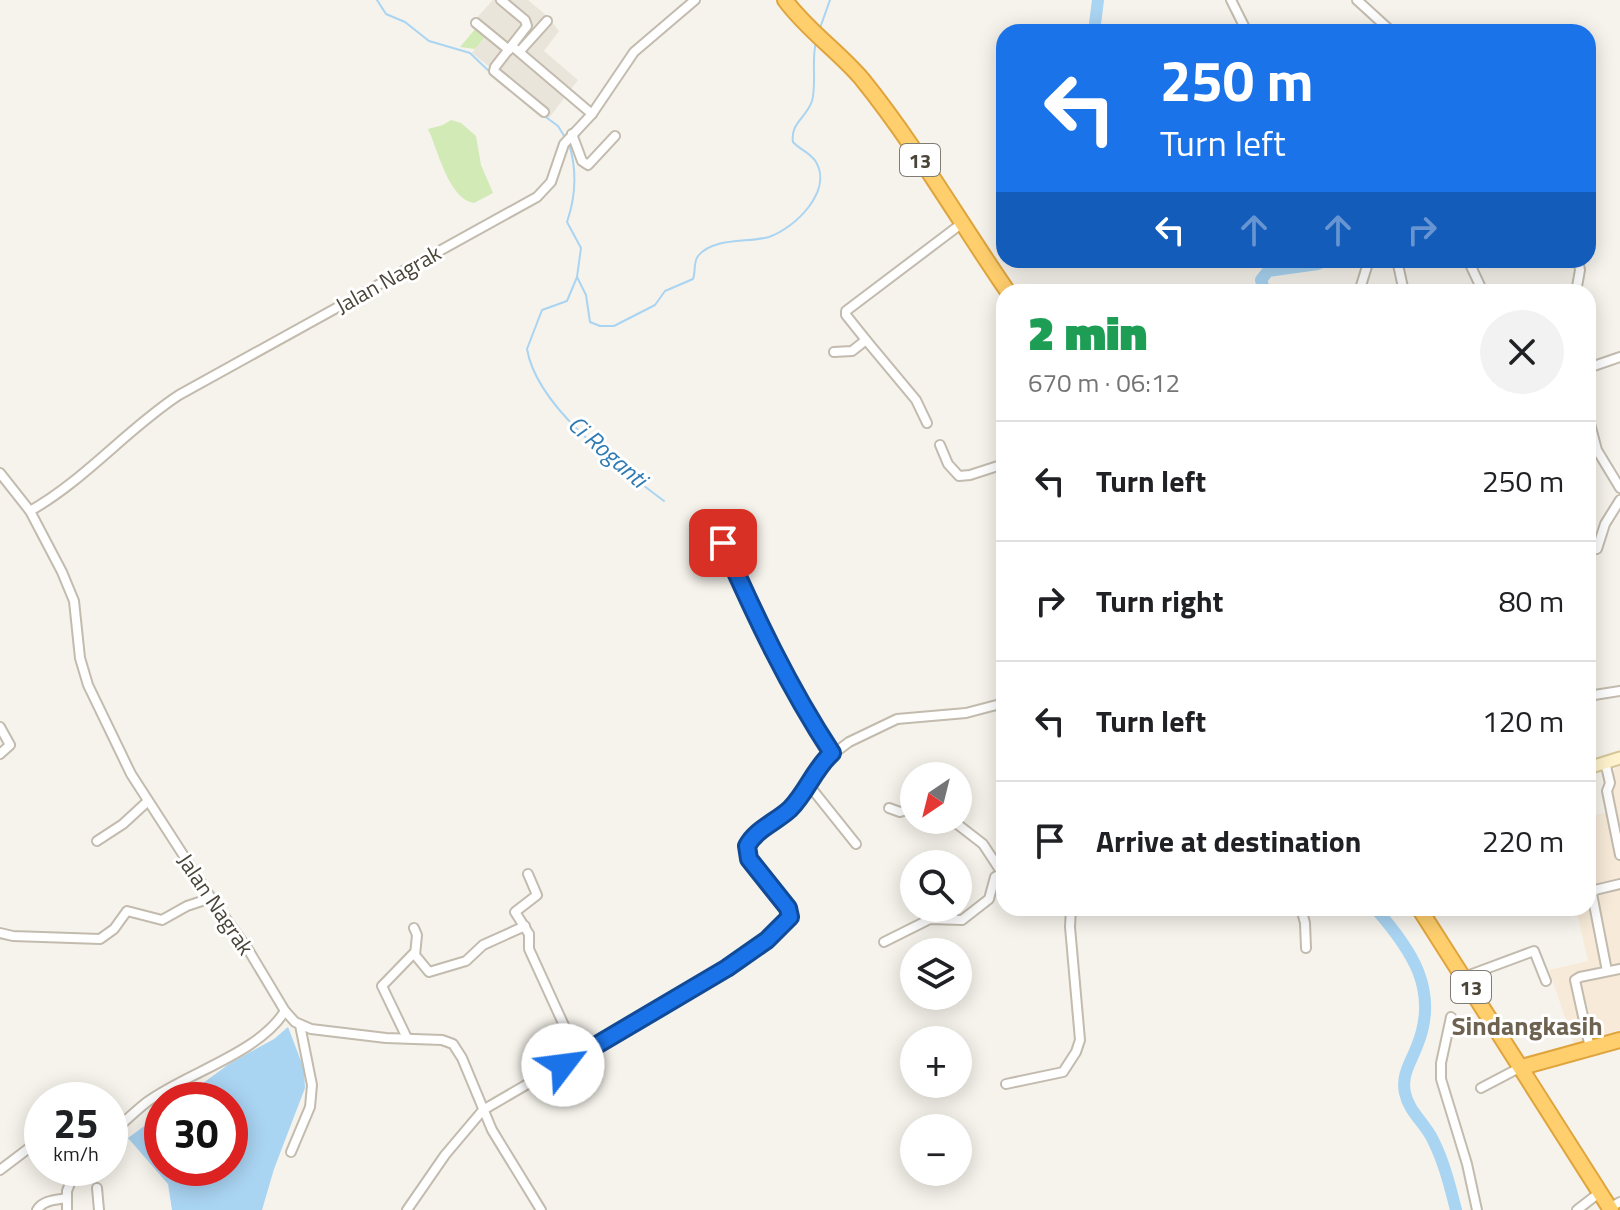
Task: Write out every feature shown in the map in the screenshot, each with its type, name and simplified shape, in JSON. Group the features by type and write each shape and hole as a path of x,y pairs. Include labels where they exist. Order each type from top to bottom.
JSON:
{"highway":[{"name":"13","path":"785,0 866,85 1002,284"},
{"name":"13","path":"1424,916 1599,1193 1613,1206"},
{"path":"1522,1067 1620,1040"}],"main road":[{"path":"1596,765 1620,758"}],"street":[{"path":"501,0 531,29"},
{"name":"Jalan Nagrak","path":"30,511 52,498 150,414 179,395 537,197 551,182 564,144 592,114 634,52 695,0"},
{"path":"1231,0 1243,24"},
{"path":"1357,0 1383,24"},
{"path":"544,112 494,71 531,29 547,21"},
{"path":"476,23 514,49 592,114"},
{"path":"572,134 582,161 588,165 615,136"},
{"path":"927,423 916,400 846,315 846,311 961,224"},
{"path":"834,352 852,351 866,340"},
{"path":"1596,365 1620,357"},
{"path":"940,445 946,460 959,476 996,467"},
{"path":"1596,446 1620,488"},
{"name":"Jalan Nagrak","path":"0,473 30,511 62,572 74,601 80,658 88,685 131,774 249,951 285,1011 300,1025"},
{"path":"1596,544 1620,500"},
{"path":"723,543 783,674 832,753"},
{"path":"1596,695 1620,691"},
{"path":"407,1210 445,1155 483,1110 727,968 767,940 789,919 788,908 749,859 746,850 751,839 792,806 816,768 832,753 897,719 966,713 996,705"},
{"path":"0,727 10,745 0,754"},
{"path":"1605,762 1610,783 1607,791 1620,855"},
{"path":"808,784 856,844"},
{"path":"97,841 123,824 148,801"},
{"path":"889,808 900,812"},
{"path":"970,834 983,844 996,863"},
{"path":"528,874 538,892 516,910 530,937 530,952 578,1056"},
{"path":"884,942 930,919 962,920 989,899 996,876"},
{"path":"1596,890 1620,884"},
{"path":"0,933 100,939 114,929 127,911 158,920 211,898"},
{"path":"1596,915 1607,971"},
{"path":"1006,1084 1063,1072 1077,1050 1080,1036 1071,916"},
{"path":"1303,916 1306,948"},
{"path":"415,952 424,968 432,972 466,961 483,945 525,926"},
{"path":"407,1038 382,986 415,952 418,942 414,928"},
{"path":"1464,977 1534,951 1546,981"},
{"path":"1590,1048 1575,983 1580,977 1620,969"},
{"path":"128,1119 148,1101 217,1065 272,1027 285,1011"},
{"path":"1451,1017 1441,1063 1441,1079 1467,1164 1477,1210"},
{"path":"291,1152 310,1107 312,1085 300,1025 335,1033 445,1040 453,1044 462,1058 483,1110 541,1210"},
{"path":"1481,1088 1522,1067"},
{"path":"0,1170 24,1152"},
{"path":"67,1210 69,1186"},
{"path":"97,1188 99,1210"},
{"path":"1577,1210 1599,1193"},
{"path":"37,1210 47,1202 67,1198"}],"shaded area":[{"path":"493,0 528,0 559,31 544,51 578,80 549,118 489,71 491,68 472,53 485,37 471,24"},
{"path":"1620,765 1620,1030 1574,1044 1549,970 1588,961 1578,916 1596,916 1596,815 1617,810 1610,782 1616,767"}],"green space":[{"path":"476,28 485,37 475,49 460,47"},
{"path":"451,120 461,123 476,136 481,165 493,193 474,203 457,193 428,129"}],"water":[{"path":"288,1027 304,1069 305,1088 262,1210 172,1210 168,1186 248,1186 248,1082 204,1082 229,1064 274,1039"},
{"path":"144,1126 144,1156 128,1138"}],"waterway":[{"name":"Ci Roganti","path":"377,0 386,14 405,22 429,41 470,53 537,112"},
{"path":"820,28 830,0"},
{"path":"1095,24 1098,0"},
{"path":"577,277 586,295 590,322 614,326 655,305 665,291 693,279 696,259 704,250 722,243 769,237 800,217 809,207 819,185 820,173 816,162 793,142 796,125 812,101 816,42"},
{"name":"Ci Roganti","path":"543,115 558,126 566,139"},
{"name":"Ci Roganti","path":"569,144 574,183 567,222 581,248 577,277 567,301 542,310 527,349 546,393 563,414 604,454 664,501"},
{"path":"1262,284 1261,280 1268,271 1289,268"},
{"path":"1381,916 1410,955 1423,989 1423,1026 1405,1074 1405,1093 1437,1148 1456,1210"}],"district":[{"name":"Sindangkasih","path":"1527,1025"}],"route":[{"path":"563,1065 727,968 767,940 790,917 791,912 749,859 747,846 751,839 792,806 816,768 832,753 803,709 763,635 723,543"}]}
